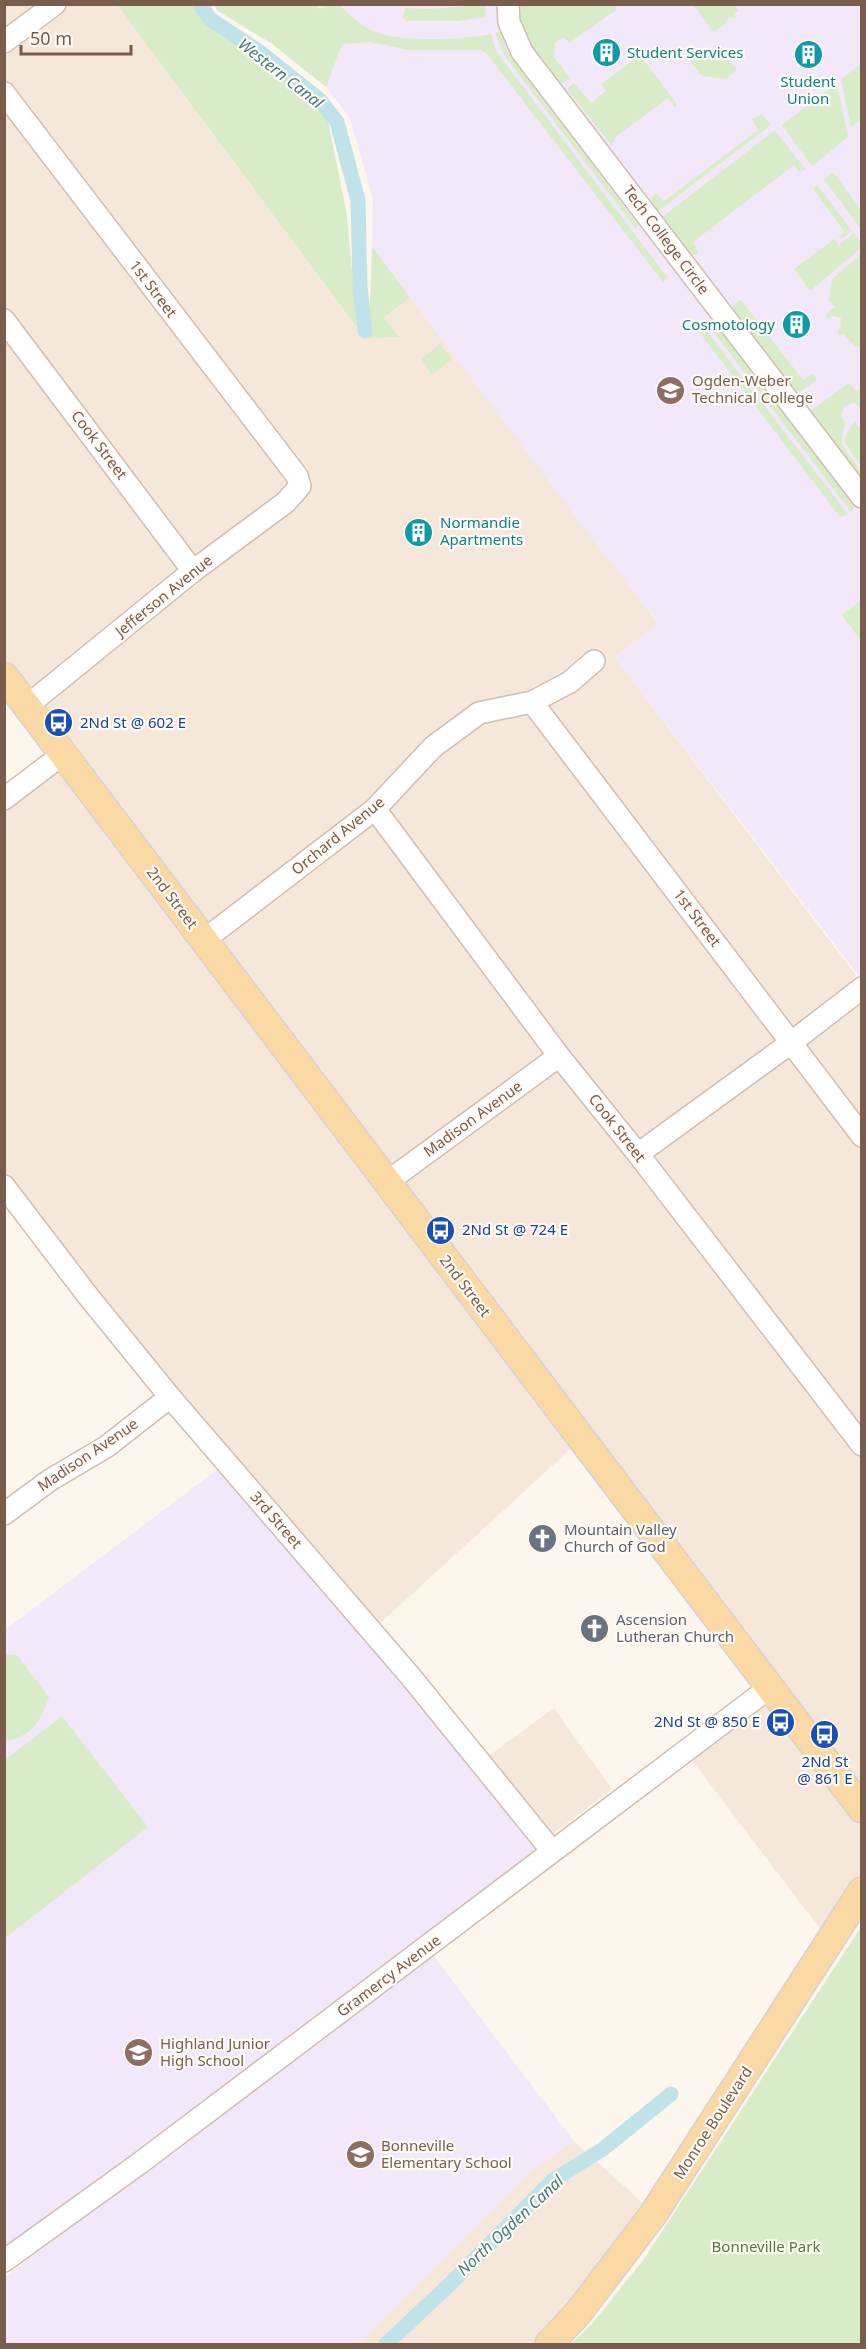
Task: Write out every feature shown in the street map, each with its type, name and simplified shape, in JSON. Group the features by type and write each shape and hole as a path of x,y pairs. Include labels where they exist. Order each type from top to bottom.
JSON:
{"main road":[{"name":"2nd Street","path":"4,676 861,1809"},
{"name":"Monroe Boulevard","path":"549,2344 578,2313 652,2216 861,1891"}],"street":[{"path":"4,42 55,4"},
{"name":"Tech College Circle","path":"508,4 508,22 522,52 861,497"},
{"name":"1st Street","path":"4,93 297,477 300,486"},
{"name":"Cook Street","path":"4,320 193,571"},
{"name":"Jefferson Avenue","path":"27,706 193,571 286,501 300,486"},
{"name":"Orchard Avenue","path":"204,940 375,809 434,747 479,713 532,702 570,682 594,661"},
{"name":"1st Street","path":"532,702 861,1136"},
{"path":"4,799 63,754"},
{"name":"Cook Street","path":"375,809 559,1056 638,1154 861,1445"},
{"path":"638,1154 792,1042 861,988"},
{"name":"Madison Avenue","path":"387,1182 559,1056"},
{"name":"3rd Street","path":"4,1186 88,1296 170,1396 411,1677 552,1851"},
{"name":"Madison Avenue","path":"4,1514 50,1480 105,1447 170,1396"},
{"name":"Gramercy Avenue","path":"4,2261 140,2163 770,1688"}],"shaded area":[{"path":"5,5 48,5 5,36"},
{"path":"70,5 117,5 364,338 398,337 384,318 410,297 658,623 615,657 861,982 861,1799 5,661 5,54"},
{"name":"Ogden-Weber Technical College","path":"214,5 861,5 861,979 615,657 658,622 589,535 372,246 373,199 350,118 326,87 271,43 218,11"},
{"path":"63,766 576,1444 374,1629 5,1181 5,810"},
{"name":"Highland Junior High School","path":"223,1465 544,1850 5,2255 5,1630"},
{"path":"769,1700 861,1821 861,1876 824,1934 690,1758"},
{"path":"554,1708 612,1789 549,1837 483,1760"},
{"name":"Bonneville Elementary School","path":"430,1951 574,2141 535,2168 358,2344 5,2344 5,2277"},
{"path":"574,2141 652,2211 543,2344 358,2344 535,2168"}],"green space":[{"path":"117,5 194,5 206,20 300,89 328,121 347,215 357,328"},
{"path":"214,5 316,5 320,9 326,5 340,5 369,29 394,37 447,39 491,34 496,51 668,278 663,282 486,53 481,50 409,50 370,42 342,44 326,87 271,43 218,11"},
{"path":"485,5 486,17 458,21 406,21 403,18 405,8 428,9"},
{"path":"519,5 616,5 616,10 569,43 564,37 555,43 554,57 570,78 563,83 556,81 521,31"},
{"path":"693,5 734,5 738,11 734,14 737,18 728,18 727,22 714,32"},
{"path":"501,31 507,52 638,225 635,228 504,55 495,33"},
{"path":"721,51 737,70 726,79 702,76 687,57 711,60"},
{"path":"640,55 677,104 675,107 668,98 614,138 615,141 611,145 567,89 574,83 591,103 606,91 601,84"},
{"path":"861,64 861,120 851,127 841,79"},
{"path":"837,83 848,137 812,166 782,125"},
{"path":"762,114 771,125 657,212 651,200 655,193 664,201 758,130 752,119"},
{"path":"775,130 806,170 800,172 794,165 693,242 698,252 696,255 691,255 661,218"},
{"path":"833,172 861,210 861,229 824,179"},
{"path":"817,185 852,231 841,239 839,236 844,231 813,189"},
{"path":"854,233 861,243 861,248 810,291 794,269 834,239 839,245"},
{"path":"372,246 410,297 384,318 399,337 369,338"},
{"path":"861,254 861,348 856,347 843,334 840,336 837,331 840,328 841,318 832,316 828,319 825,315 835,307 829,300 832,279"},
{"path":"741,300 803,380 812,374 817,380 800,392 793,390 732,310 733,305"},
{"path":"714,322 856,505 851,512 709,326"},
{"path":"705,329 848,514 840,517 700,333"},
{"path":"440,344 452,359 432,375 421,359"},
{"path":"849,383 857,392 861,389 861,409 854,402 844,406 841,416 846,424 842,433 842,441 857,465 861,480 810,411"},
{"path":"855,422 861,429 861,466 844,442 849,429"},
{"path":"861,600 861,641 842,615"},
{"path":"5,1654 17,1655 49,1697 39,1720 28,1732 5,1741"},
{"path":"62,1716 148,1827 5,1938 5,1760"},
{"name":"Bonneville Park","path":"861,1927 861,2344 571,2344 592,2324 644,2259"}],"waterway":[{"name":"Western Canal","path":"200,4 210,19 260,52 320,100 337,122 358,200 360,287 365,331"},
{"name":"North Ogden Canal","path":"386,2344 449,2285 553,2180 603,2149 671,2094"}],"place":[{"name":"Student Services","path":"606,53"},
{"name":"Student Union","path":"808,55"},
{"name":"Cosmotology","path":"796,325"},
{"name":"Ogden-Weber Technical College","path":"671,390"},
{"name":"Normandie Apartments","path":"419,532"},
{"name":"2Nd St @ 602 E","path":"59,723"},
{"name":"2Nd St @ 724 E","path":"441,1230"},
{"name":"Mountain Valley Church of God","path":"543,1539"},
{"name":"Ascension Lutheran Church","path":"595,1629"},
{"name":"2Nd St @ 850 E","path":"781,1722"},
{"name":"2Nd St @ 861 E","path":"825,1735"},
{"name":"Highland Junior High School","path":"139,2053"},
{"name":"Bonneville Elementary School","path":"360,2155"}]}
